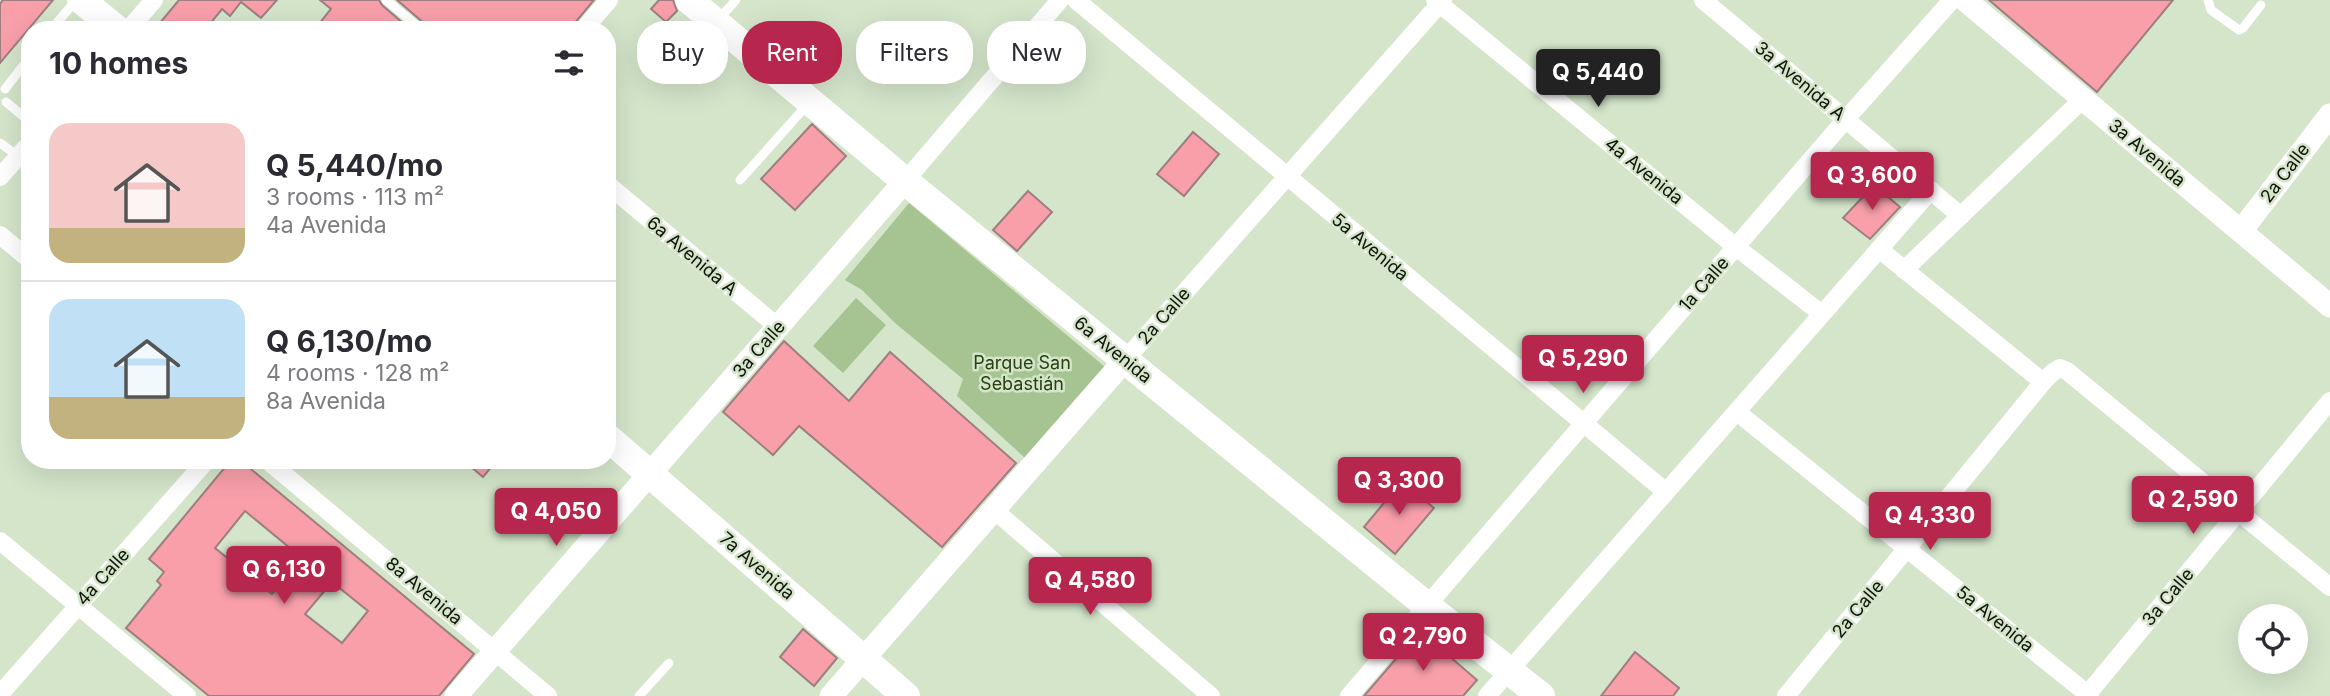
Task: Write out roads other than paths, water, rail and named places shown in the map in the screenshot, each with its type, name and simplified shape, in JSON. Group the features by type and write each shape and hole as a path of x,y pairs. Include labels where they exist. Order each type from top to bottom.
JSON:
{"main road":[{"path":"79,0 106,21"},
{"name":"6a Avenida","path":"689,0 715,21"},
{"name":"6a Avenida","path":"728,32 905,181 1541,696"},
{"name":"7a Avenida","path":"616,445 906,696"}],"street":[{"path":"136,21 154,0"},
{"path":"591,21 609,0"},
{"name":"3a Calle","path":"456,696 1060,0"},
{"name":"5a Avenida","path":"1076,0 1666,492"},
{"name":"3a Avenida A","path":"1703,0 1961,216"},
{"name":"1a Calle","path":"1349,696 1846,119 1952,0"},
{"name":"3a Avenida","path":"1965,0 2330,306"},
{"name":"2a Calle","path":"831,696 1439,1"},
{"name":"4a Avenida","path":"1439,1 1736,247 1822,314"},
{"path":"1904,270 2082,99"},
{"name":"2a Calle","path":"2241,231 2330,115"},
{"path":"0,177 21,152"},
{"path":"1487,696 1931,190"},
{"name":"6a Avenida A","path":"616,192 778,327"},
{"path":"0,235 21,252"},
{"path":"1879,249 2043,383"},
{"name":"2a Calle","path":"1786,696 2043,383 2053,372 2060,369 2067,371 2239,512"},
{"name":"3a Calle","path":"2088,695 2330,401"},
{"name":"5a Avenida","path":"1737,412 2088,695"},
{"name":"4a Calle","path":"0,694 199,469"},
{"name":"8a Avenida","path":"278,469 548,696"},
{"path":"994,510 1211,696"},
{"path":"2239,512 2330,587"},
{"path":"0,541 187,696"}],"lane":[{"path":"59,21 79,0"},
{"path":"386,0 411,21"},
{"path":"717,21 736,0"},
{"path":"2208,0 2211,10 2239,30 2261,5"},
{"path":"5,89 21,69"},
{"path":"740,180 811,101"},
{"path":"6,102 21,114"},
{"path":"0,143 21,148"},
{"path":"639,696 669,663"}],"park label":[{"name":"Parque San Sebastián","path":"1022,373"}]}
